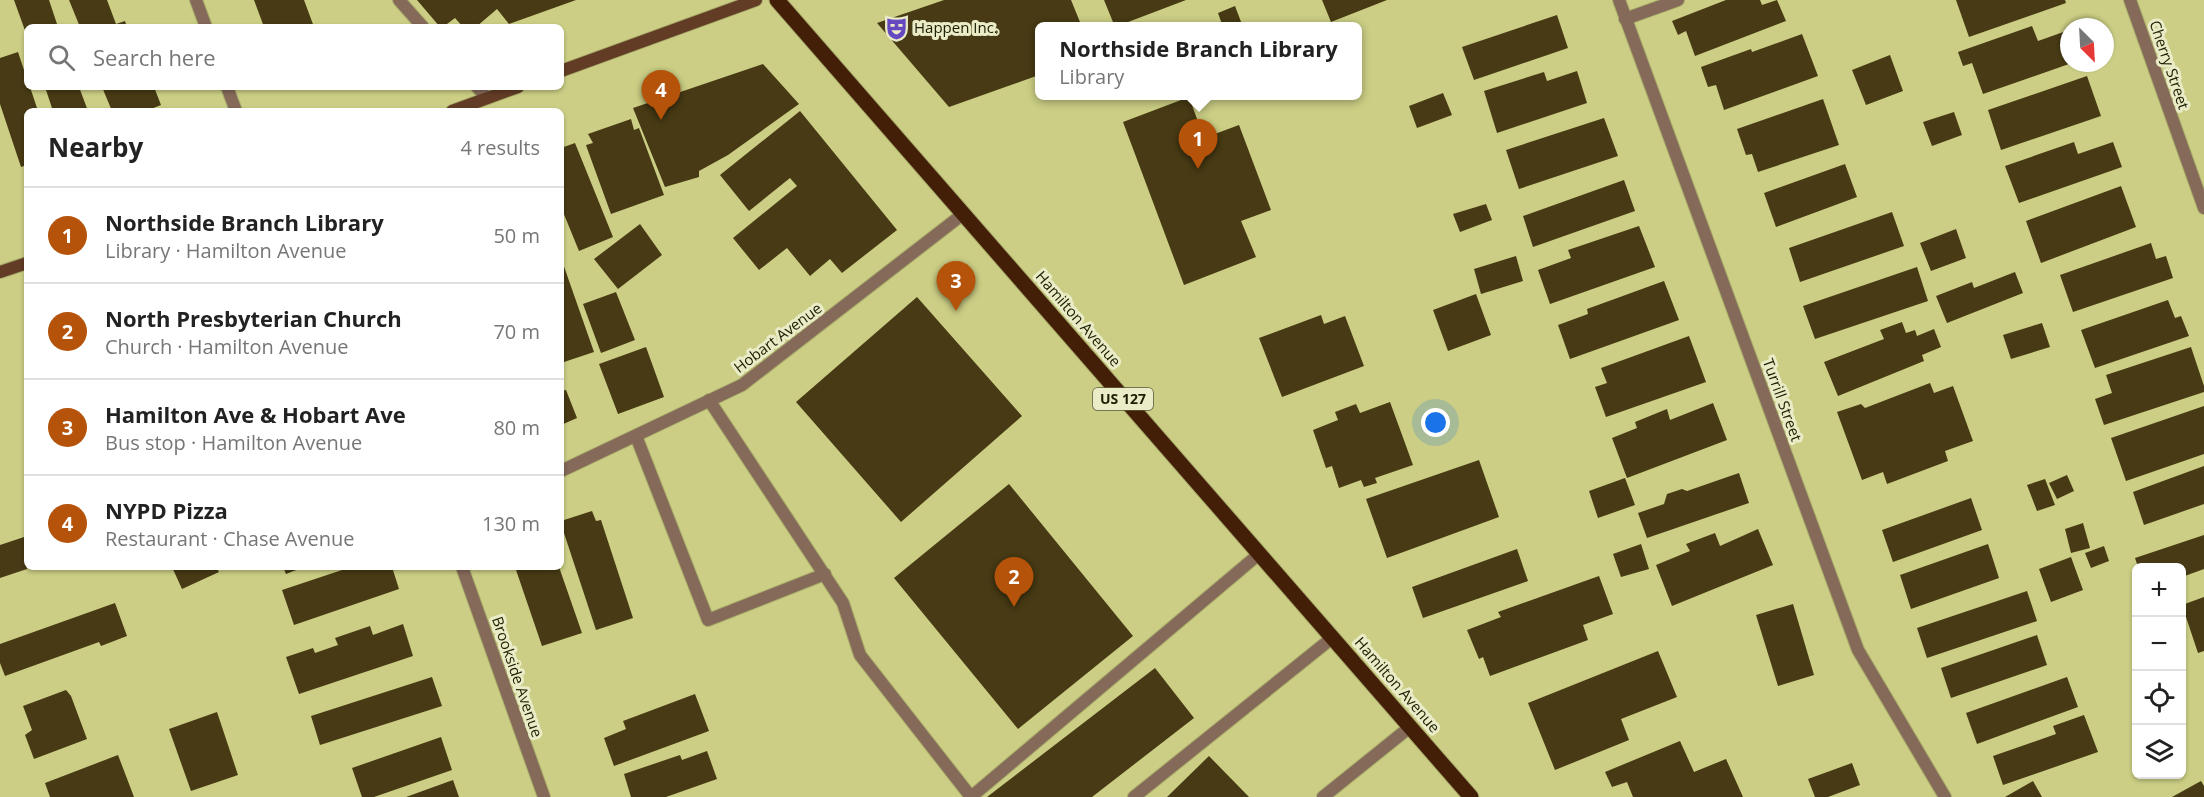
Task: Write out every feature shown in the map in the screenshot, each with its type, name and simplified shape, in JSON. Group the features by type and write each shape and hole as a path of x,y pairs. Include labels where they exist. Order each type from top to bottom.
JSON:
{"main road":[{"name":"Hamilton Avenue","path":"777,0 1471,797"}],"street":[{"path":"196,0 205,24"},
{"path":"399,0 420,24"},
{"path":"564,70 756,0"},
{"name":"Turrill Street","path":"1619,0 1858,650 1945,797"},
{"path":"1625,19 1678,0"},
{"name":"Cherry Street","path":"2130,0 2204,208"},
{"path":"228,90 235,108"},
{"path":"464,108 485,103 512,90"},
{"name":"Hobart Avenue","path":"564,470 742,385 963,214"},
{"path":"0,272 24,263"},
{"path":"709,400 843,603 860,655 970,797 1259,554"},
{"path":"636,436 708,620 825,574"},
{"name":"Brookside Avenue","path":"463,570 544,797"},
{"path":"1134,797 1332,638"},
{"path":"1323,797 1410,727"}],"building":[{"path":"14,0 49,0 57,24 24,24 24,28"},
{"path":"69,0 107,0 116,24 79,24"},
{"path":"254,0 304,0 313,24 263,24"},
{"path":"417,0 576,0 509,24 497,9 480,24 460,24 455,18 447,24 437,24"},
{"path":"944,0 1071,0 1080,22 1035,22 1035,76 949,107 877,23"},
{"path":"1104,0 1186,0 1128,22 1113,22"},
{"path":"1322,0 1387,0 1331,22"},
{"path":"1726,0 1760,0 1762,5 1777,0 1786,21 1695,56 1686,31 1678,35 1672,21"},
{"path":"1956,0 2065,0 2066,3 1969,37"},
{"path":"1235,6 1241,22 1221,22 1218,13"},
{"path":"1557,15 1568,48 1474,80 1462,47"},
{"path":"2032,26 2038,41 2060,33 2060,67 1983,94 1972,63 1963,66 1958,52"},
{"path":"1802,34 1818,76 1724,110 1716,85 1708,87 1701,67"},
{"path":"18,52 24,70 24,90 31,90 37,108 24,108 24,166 21,167 0,104 0,58"},
{"path":"1890,55 1903,91 1866,105 1852,70"},
{"path":"763,64 799,104 728,155 699,171 699,177 665,187 633,108"},
{"path":"1577,71 1587,103 1497,133 1484,91 1544,72 1547,81"},
{"path":"2087,76 2101,116 2001,150 1988,110"},
{"path":"46,90 80,90 87,108 52,108"},
{"path":"103,90 155,90 161,105 154,108 111,108"},
{"path":"1443,93 1452,115 1417,128 1409,106"},
{"path":"1823,99 1839,145 1758,172 1752,154 1746,155 1737,129"},
{"path":"1181,100 1190,100 1204,138 1239,125 1271,210 1241,221 1256,257 1184,285 1123,122"},
{"path":"800,111 897,230 842,273 830,259 810,276 787,248 759,270 733,238 797,186 790,178 749,211 720,175"},
{"path":"1954,112 1962,135 1932,146 1923,122"},
{"path":"1604,118 1618,156 1519,189 1506,150"},
{"path":"631,119 634,130 639,128 664,195 611,214 586,145 593,143 588,134"},
{"path":"2074,142 2078,154 2113,142 2122,167 2019,203 2005,166"},
{"path":"575,143 613,237 579,251 564,214 564,147"},
{"path":"1845,164 1857,197 1776,227 1764,193"},
{"path":"1624,180 1635,211 1533,247 1523,216"},
{"path":"2121,186 2136,227 2041,263 2026,221"},
{"path":"1486,204 1492,220 1460,232 1453,214"},
{"path":"1892,212 1904,246 1800,282 1789,248"},
{"path":"640,224 662,255 618,289 594,259"},
{"path":"1639,226 1655,267 1550,304 1538,270 1571,258 1568,250"},
{"path":"1956,229 1966,258 1931,271 1920,243"},
{"path":"2151,243 2156,259 2166,256 2173,278 2073,312 2060,275"},
{"path":"1516,256 1523,281 1481,294 1474,269"},
{"path":"564,267 594,352 564,362"},
{"path":"1917,267 1928,301 1815,339 1803,306"},
{"path":"2015,272 2023,293 1947,323 1936,296 1972,282 1974,288"},
{"path":"1664,281 1679,320 1570,359 1558,325 1588,314 1587,309"},
{"path":"616,292 635,340 601,353 583,304"},
{"path":"1476,294 1491,335 1448,351 1433,310"},
{"path":"917,297 1022,416 901,522 796,402"},
{"path":"2168,300 2175,318 2181,316 2189,336 2095,368 2081,330"},
{"path":"1321,315 1324,324 1345,316 1364,366 1282,397 1259,338"},
{"path":"1902,322 1906,333 1915,330 1917,336 1934,329 1941,347 1922,355 1924,361 1838,396 1824,362 1884,339 1880,330"},
{"path":"2042,323 2050,347 2011,359 2003,335"},
{"path":"1689,336 1706,382 1606,417 1595,387 1607,383 1601,368"},
{"path":"646,347 664,397 618,414 599,364"},
{"path":"2191,347 2204,392 2104,425 2095,399 2112,393 2106,375"},
{"path":"1930,383 1934,393 1953,386 1973,441 1945,451 1948,461 1887,484 1883,472 1862,480 1837,412 1861,404 1865,408"},
{"path":"564,390 566,390 577,418 564,424"},
{"path":"1390,402 1413,465 1375,478 1377,483 1364,487 1361,480 1339,488 1332,466 1326,468 1313,430 1338,420 1335,412 1356,404 1360,413"},
{"path":"1713,403 1727,440 1627,478 1612,438 1637,428 1635,422 1667,409 1670,420"},
{"path":"2204,406 2204,454 2126,481 2111,438"},
{"path":"1479,460 1499,517 1387,558 1366,499"},
{"path":"2204,466 2204,504 2144,525 2133,492"},
{"path":"1739,473 1749,503 1647,538 1638,513 1664,504 1667,494 1682,489 1687,491"},
{"path":"2067,475 2074,491 2057,499 2049,483"},
{"path":"1625,478 1635,505 1598,518 1589,491"},
{"path":"2045,479 2055,505 2037,511 2027,485"},
{"path":"1009,484 1133,636 1018,729 894,578"},
{"path":"1971,498 1982,530 1893,562 1882,530"},
{"path":"592,511 596,521 601,520 633,618 596,630 564,533 564,520"},
{"path":"2083,523 2090,548 2071,553 2065,529"},
{"path":"1758,529 1773,565 1672,606 1656,565 1690,551 1686,544 1715,533 1720,546"},
{"path":"2204,535 2204,569 2186,576 2186,563 2137,563 2135,558"},
{"path":"24,537 24,570 0,578 0,545"},
{"path":"1641,544 1649,569 1621,577 1613,554"},
{"path":"1988,544 1999,578 1911,609 1900,575"},
{"path":"2104,546 2109,561 2091,568 2085,553"},
{"path":"1517,549 1528,581 1423,618 1412,587"},
{"path":"2071,557 2083,590 2051,602 2039,569"},
{"path":"173,570 218,570 219,572 182,589"},
{"path":"284,570 296,570 286,574"},
{"path":"342,570 393,570 399,589 294,625 282,590"},
{"path":"516,570 560,570 582,633 542,646"},
{"path":"1599,576 1613,614 1583,625 1588,640 1490,676 1483,657 1479,659 1467,630 1501,617 1498,612"},
{"path":"2027,591 2037,621 1927,658 1917,628"},
{"path":"2204,597 2204,651 2198,653 2186,617 2186,604"},
{"path":"115,603 127,636 101,646 99,642 5,676 0,663 0,644"},
{"path":"1793,604 1814,675 1778,686 1756,615"},
{"path":"403,624 413,656 299,694 286,657 313,648 315,653 338,645 335,638 370,626 373,635"},
{"path":"2037,635 2047,665 1951,698 1941,668"},
{"path":"1658,651 1677,697 1621,719 1629,740 1555,770 1528,703"},
{"path":"1155,668 1194,718 1092,797 987,797"},
{"path":"432,677 442,706 320,745 311,716"},
{"path":"2067,677 2078,707 1977,744 1966,713"},
{"path":"66,690 71,696 87,739 34,759 25,735 32,730 23,706"},
{"path":"695,694 709,731 614,766 604,738 626,729 623,721"},
{"path":"217,712 238,775 191,791 169,729"},
{"path":"2084,715 2098,752 2003,785 1993,756 2056,734 2053,726"},
{"path":"441,737 452,770 374,797 362,797 352,768"},
{"path":"1680,741 1694,772 1726,759 1743,797 1633,797 1627,782 1612,787 1605,772"},
{"path":"707,751 717,779 666,797 631,797 624,774 680,755 682,760"},
{"path":"118,755 134,797 50,797 45,783"},
{"path":"1209,756 1249,797 1167,797"},
{"path":"1852,763 1860,785 1828,797 1815,797 1808,779"},
{"path":"453,780 459,797 406,797"},
{"path":"2033,781 2042,797 2005,797"},
{"path":"2201,781 2204,786 2204,797 2172,797"}],"place":[{"name":"Happen Inc.","path":"896,28"},
{"name":"NYPD Pizza","path":"661,120"},
{"name":"Northside Branch Library","path":"1198,169"},
{"name":"Hamilton Ave & Hobart Ave","path":"956,311"},
{"name":"North Presbyterian Church","path":"1014,607"}]}
